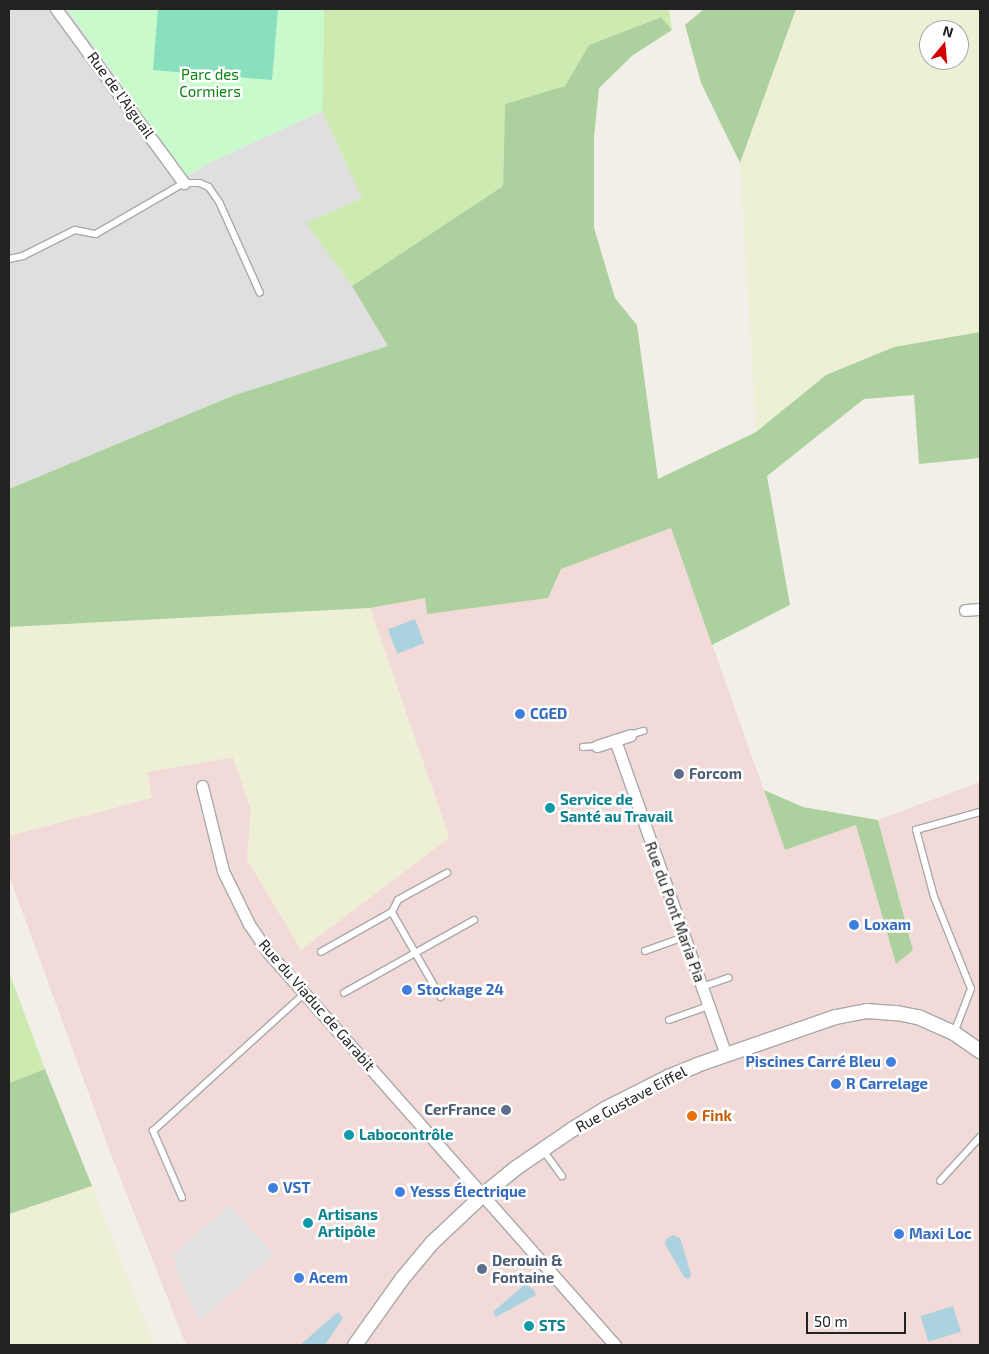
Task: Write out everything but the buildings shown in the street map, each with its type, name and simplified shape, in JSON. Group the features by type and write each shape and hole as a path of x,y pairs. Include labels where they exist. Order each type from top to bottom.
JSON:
{"street":[{"name":"Rue de l’Aiguail","path":"56,9 184,183"},
{"path":"965,610 980,609"},
{"path":"598,746 630,735"},
{"name":"Rue du Pont Maria Pia","path":"615,740 726,1055"},
{"name":"Rue du Viaduc de Garabit","path":"202,786 216,846 234,896 248,924 305,993 615,1345"},
{"name":"Rue Gustave Eiffel","path":"355,1345 402,1279 432,1244 483,1195 543,1149 605,1109 638,1092 697,1065 836,1017 858,1012 882,1012 918,1018 954,1033 980,1051"}],"lane":[{"path":"9,259 22,256 75,230 96,234 184,183 200,182 209,187 216,196 260,292"},
{"path":"630,735 642,731"},
{"path":"583,747 598,746"},
{"path":"954,1033 971,988 934,897 916,830 980,812"},
{"path":"321,952 392,912 398,900 447,873"},
{"path":"392,912 441,997"},
{"path":"344,993 474,920"},
{"path":"645,951 684,937"},
{"path":"702,987 728,978"},
{"path":"182,1198 153,1130 305,993"},
{"path":"669,1020 709,1006"},
{"path":"940,1181 980,1138"},
{"path":"543,1149 562,1176"}],"shaded area":[{"path":"9,9 67,9 187,176 211,162 322,111 362,198 307,223 352,286 389,346 232,396 9,489"},
{"path":"671,528 785,850 856,825 896,963 913,950 878,820 980,782 980,1345 186,1345 110,1152 9,875 9,836 151,798 147,772 233,757 251,810 247,860 449,837 370,608 425,598 427,614 561,569"},
{"path":"230,1205 274,1255 199,1322 175,1266 178,1263 172,1255"}],"green space":[{"name":"Parc des Cormiers","path":"67,9 324,9 322,111 211,162 187,176"},
{"path":"158,9 278,9 272,80 153,70"},
{"path":"324,9 669,9 672,30 660,17 589,45 565,86 505,104 503,186 352,286 306,223 362,198 322,111"},
{"path":"704,9 796,9 740,163 701,83 685,25"},
{"path":"796,9 980,9 980,332 894,347 826,375 756,432 740,163"},
{"path":"661,17 672,30 633,55 599,88 594,137 594,228 615,298 637,325 658,479 756,432 826,375 894,347 980,332 980,458 919,464 914,395 864,399 767,476 790,605 712,645 671,528 561,569 548,598 427,614 425,598 370,608 9,627 9,489 232,396 388,346 352,286 503,186 505,104 565,86 589,45"},
{"path":"370,608 449,838 301,950 247,860 251,810 233,757 147,772 152,797 9,836 9,627"},
{"path":"764,790 803,807 878,820 913,950 896,964 856,825 785,850"},
{"path":"9,972 45,1069 9,1083"},
{"path":"45,1069 92,1186 9,1214 9,1083"},
{"path":"92,1186 154,1345 9,1345 9,1214"}],"water":[{"path":"415,619 424,643 397,654 388,629"},
{"path":"673,1235 680,1238 691,1274 689,1279 684,1277 665,1244 666,1239"},
{"path":"525,1284 534,1290 536,1295 496,1317 493,1312"},
{"path":"953,1306 961,1332 928,1342 920,1316"},
{"path":"338,1312 343,1318 325,1345 300,1345"}],"place":[{"name":"CGED","path":"520,714"},
{"name":"Forcom","path":"679,774"},
{"name":"Service de Santé au Travail","path":"550,808"},
{"name":"Loxam","path":"854,925"},
{"name":"Stockage 24","path":"407,990"},
{"name":"Piscines Carré Bleu","path":"891,1062"},
{"name":"R Carrelage","path":"836,1084"},
{"name":"CerFrance","path":"506,1110"},
{"name":"Fink","path":"692,1116"},
{"name":"Labocontrôle","path":"349,1135"},
{"name":"VST","path":"273,1188"},
{"name":"Yesss Électrique","path":"400,1192"},
{"name":"Artisans Artipôle","path":"308,1223"},
{"name":"Maxi Loc","path":"899,1234"},
{"name":"Derouin & Fontaine","path":"482,1269"},
{"name":"Acem","path":"299,1278"},
{"name":"STS","path":"529,1326"}]}
